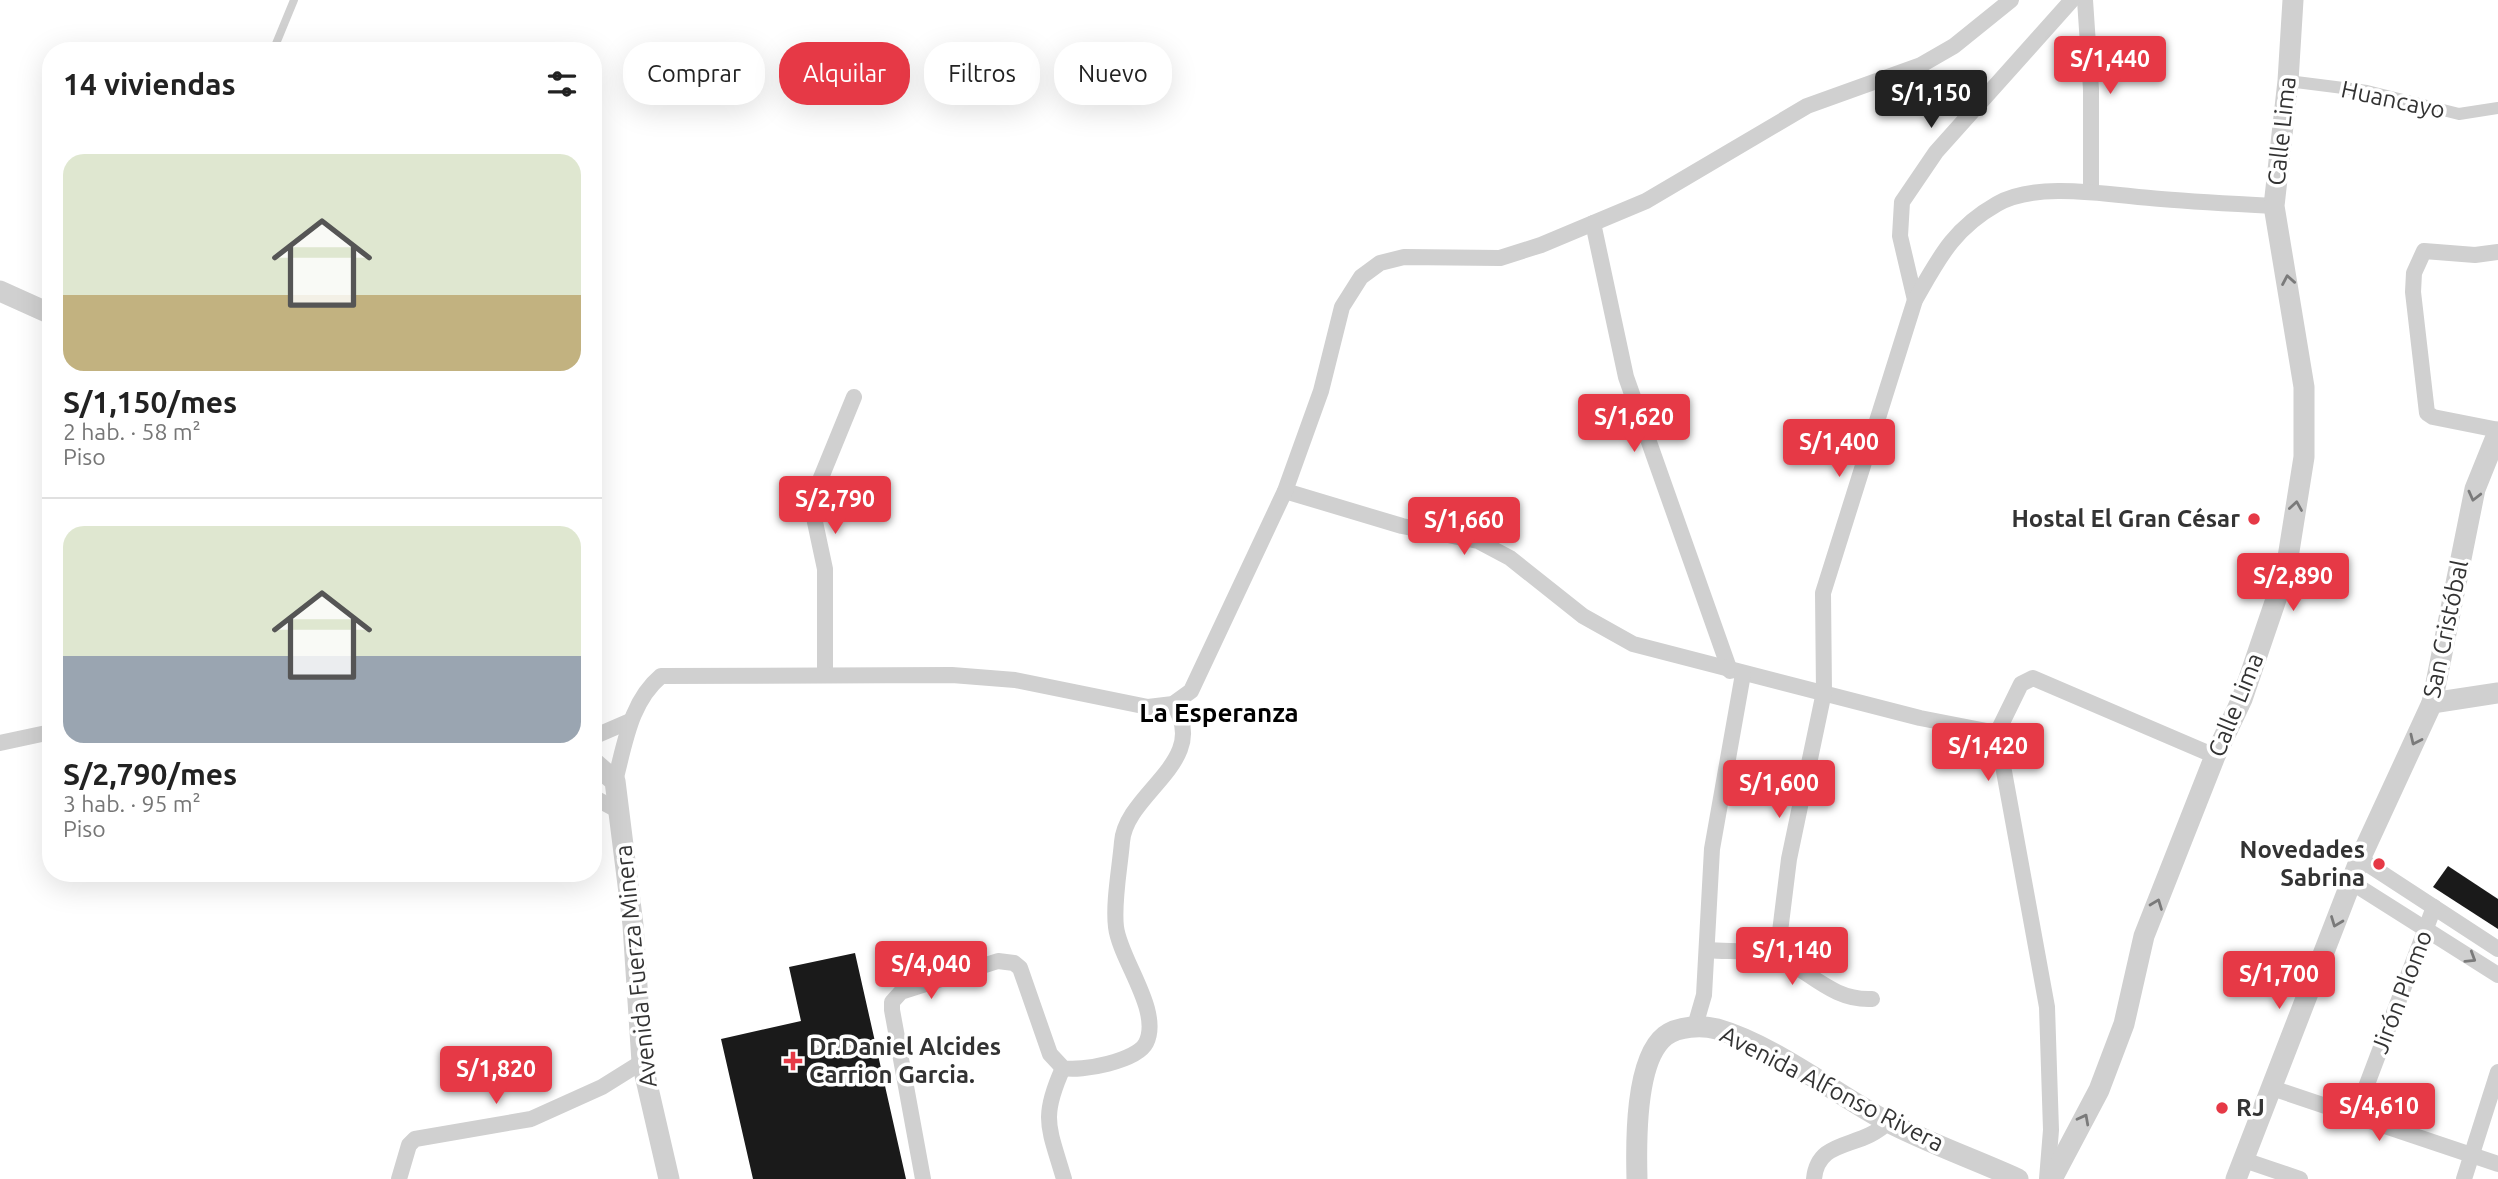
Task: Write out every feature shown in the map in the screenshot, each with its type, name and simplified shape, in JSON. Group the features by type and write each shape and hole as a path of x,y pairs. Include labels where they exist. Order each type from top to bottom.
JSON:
{"street":[{"path":"602,770 615,781 630,721 647,688 661,676 952,675 1015,680 1148,707 1173,704 1191,691 1285,491 1321,391 1342,307 1361,277 1380,263 1404,257 1500,258 1541,245 1646,201 1807,106 1921,65 1954,46 2011,0"},
{"path":"1915,300 1900,236 1902,202 1936,152 2072,0"},
{"path":"2085,0 2091,89 2091,192"},
{"name":"Calle Lima","path":"2052,1179 2099,1090 2124,1024 2144,936 2215,756 2242,699 2286,570 2304,457 2304,387 2274,206 2288,81 2293,0"},
{"name":"Huancayo","path":"2288,81 2367,91 2459,114 2498,108"},
{"path":"1777,956 1789,859 1824,692 1823,593 1915,300 1938,255 1954,236 1999,202 2025,193 2091,192 2274,206"},
{"path":"1593,223 1626,377 1736,672 1712,849 1704,995 1695,1026"},
{"path":"2498,252 2475,255 2424,251 2414,273 2413,292 2427,413 2432,417 2498,431"},
{"path":"0,291 42,310"},
{"path":"825,675 825,569 812,508 818,485 854,397"},
{"name":"San Cristóbal","path":"2240,1170 2360,859 2432,703 2475,489 2498,431"},
{"path":"1285,491 1402,526 1478,541 1510,558 1583,616 1633,645 1920,718 1997,733"},
{"path":"2047,1179 2051,1130 2047,1007 1997,733 2021,684 2033,678 2044,680 2215,756"},
{"path":"2432,703 2498,693"},
{"path":"923,1179 892,1010 892,1002 901,992 998,961 1014,963 1020,968 1050,1055 1063,1068 1085,1068 1133,1056 1147,1040 1149,1016 1116,927 1123,831 1178,753 1185,732 1183,719 1173,704"},
{"path":"602,733 630,721"},
{"path":"0,743 42,734"},
{"name":"Avenida Fuerza Minera","path":"615,781 633,925 642,1062 669,1179"},
{"path":"602,802 619,811"},
{"path":"2360,859 2498,949"},
{"path":"2351,882 2498,975"},
{"name":"Jirón Plomo","path":"2355,1116 2434,907"},
{"path":"1708,950 1777,956 1836,994 1856,1000 1872,999"},
{"name":"Avenida Alfonso Rivera","path":"1637,1179 1638,1111 1650,1056 1666,1035 1695,1026 1717,1029 1754,1045 1888,1122 2018,1179"},
{"path":"399,1179 409,1145 415,1139 530,1119 602,1087 642,1062"},
{"path":"1063,1068 1049,1099 1047,1119 1064,1179"},
{"path":"2464,1179 2498,1073"},
{"path":"2272,1088 2498,1164"},
{"path":"1814,1179 1821,1157 1834,1147 1866,1139 1888,1122"},
{"path":"2240,1170 2300,1179"}],"lane":[{"path":"277,42 294,0"}],"building":[{"path":"2448,866 2498,899 2498,929 2433,887"},
{"name":"Dr.Daniel Alcides Carrion Garcia.","path":"855,953 906,1179 753,1179 721,1039 801,1021 789,967"}],"place":[{"name":"Hostal El Gran César","path":"2254,519"},
{"name":"Novedades Sabrina","path":"2379,864"},
{"name":"Dr.Daniel Alcides Carrion Garcia.","path":"793,1061"},
{"name":"RJ","path":"2222,1108"}],"district":[{"name":"La Esperanza","path":"1219,713"}]}
